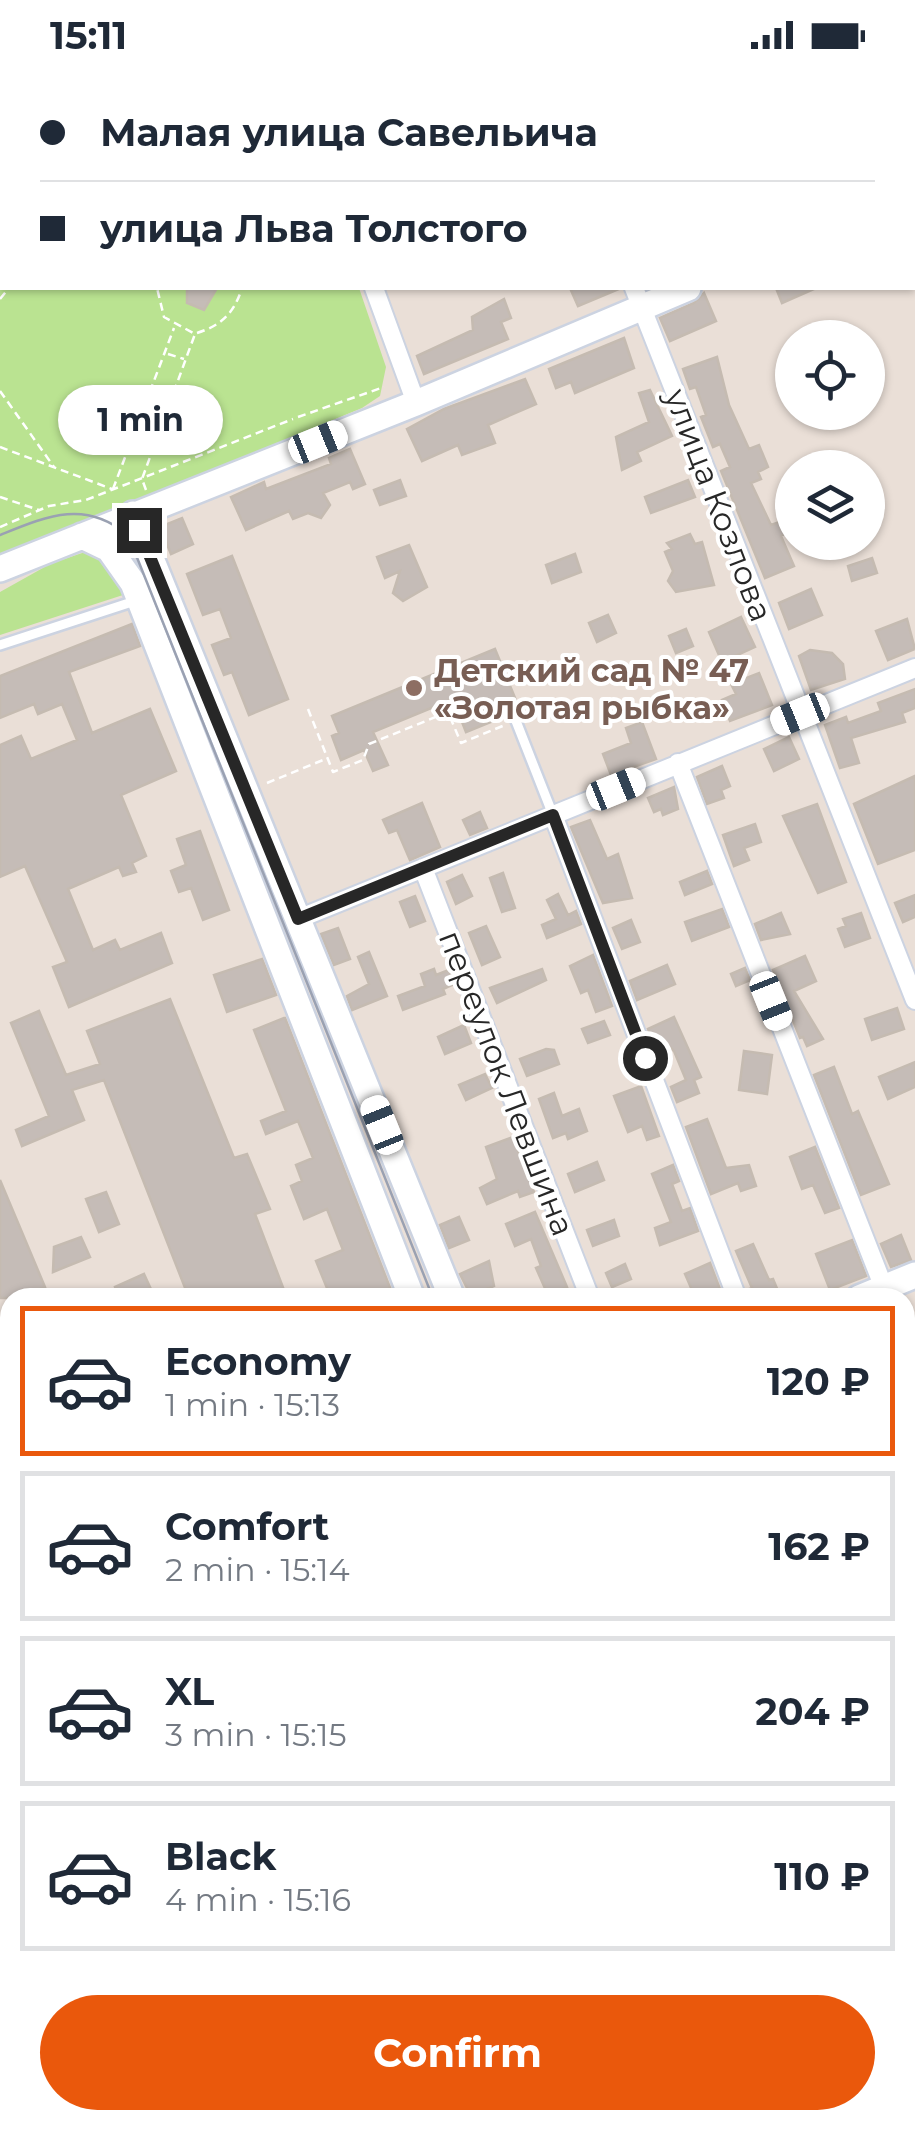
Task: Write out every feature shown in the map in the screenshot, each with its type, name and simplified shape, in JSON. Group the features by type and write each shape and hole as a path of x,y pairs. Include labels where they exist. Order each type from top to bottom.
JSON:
{"street":[{"path":"375,290 416,403"},
{"path":"0,569 82,536 140,505 416,403 638,297 677,290"},
{"name":"улица Козлова","path":"638,297 915,1000"},
{"path":"140,505 298,919 448,1288"},
{"path":"82,536 120,561 139,600 408,1288"},
{"path":"298,919 915,668"},
{"path":"678,763 884,1288"},
{"path":"553,815 734,1288"},
{"name":"переулок Левшина","path":"423,868 586,1288"}],"lane":[{"path":"0,646 139,600"},
{"path":"516,721 553,815"}],"path":[{"path":"157,290 159,308 175,327 195,334 233,312 241,290"},
{"path":"113,489 175,327"},
{"path":"140,505 142,479 195,334"},
{"path":"165,353 186,359"},
{"path":"0,526 142,479 384,387"},
{"path":"0,391 54,467"},
{"path":"0,447 113,489"},
{"path":"0,497 40,510"},
{"path":"308,709 333,772 362,760 369,744 448,712 460,743 516,721"},
{"path":"256,786 328,758"}],"green space":[{"path":"0,290 360,290 386,367 380,396 362,408 0,557"},
{"path":"85,552 111,567 123,595 0,635 0,592 50,564"}],"building":[{"path":"187,290 216,290 204,310 187,303"},
{"path":"571,290 616,290 578,306"},
{"path":"777,290 811,290 782,303"},
{"path":"704,293 716,321 670,341 660,318 694,303"},
{"path":"504,299 511,318 501,322 508,339 424,374 417,356 473,330 472,317"},
{"path":"624,338 634,368 575,393 571,382 556,388 549,369"},
{"path":"717,357 729,405 749,449 759,445 768,467 758,472 761,479 751,483 771,525 775,524 775,560 791,560 794,566 765,578 721,471 730,467 720,444 713,447 701,417 706,415 696,387 690,389 683,369"},
{"path":"525,379 536,404 488,425 495,443 462,455 458,445 422,461 407,429 444,409"},
{"path":"650,390 672,436 637,452 641,461 622,470 616,437 649,422 639,393"},
{"path":"350,449 365,484 353,489 350,482 323,493 330,505 321,518 308,513 293,519 289,511 246,530 231,497 264,482 266,489 331,464 329,458"},
{"path":"400,480 406,496 380,505 374,490"},
{"path":"688,480 695,497 651,513 645,497"},
{"path":"182,518 193,544 171,554 160,527"},
{"path":"690,534 695,544 702,542 714,585 676,592 668,581 673,571 665,552 672,549 667,543"},
{"path":"409,545 427,587 403,601 393,593 400,571 385,578 377,557"},
{"path":"575,554 581,572 552,583 546,565"},
{"path":"232,556 288,699 249,715 232,672 224,675 212,645 231,638 220,609 203,615 187,574"},
{"path":"873,560 877,573 852,581 848,566"},
{"path":"811,589 822,615 789,629 779,603"},
{"path":"608,615 616,633 597,642 589,623"},
{"path":"741,617 755,647 722,662 709,632"},
{"path":"907,619 915,649 888,660 876,631"},
{"path":"132,624 140,646 69,672 92,733 150,709 176,771 121,795 146,856 132,863 136,872 123,876 119,867 68,889 93,950 115,940 120,950 161,933 172,963 69,1007 53,967 67,962 25,866 0,877 0,745 21,736 31,759 77,740 62,704 38,714 34,704 0,718 0,676"},
{"path":"686,629 693,646 676,653 669,636"},
{"path":"495,649 520,710 466,732 453,699 373,732 388,765 373,771 364,750 341,760 332,736 339,733 332,716"},
{"path":"810,650 832,653 843,664 845,679 811,690 799,656"},
{"path":"759,673 772,705 730,721 722,700 736,694 731,684"},
{"path":"915,689 915,708 902,713 905,722 851,738 859,763 840,768 825,725 846,717 848,723 881,711 878,703"},
{"path":"642,722 656,759 611,775 603,754 631,743 626,728"},
{"path":"789,737 799,759 774,771 764,749"},
{"path":"722,766 730,786 721,790 724,798 707,804 697,777"},
{"path":"915,776 915,850 878,864 854,804"},
{"path":"674,787 678,809 663,815 661,809 654,812 648,798"},
{"path":"422,803 440,847 410,860 397,830 389,833 383,820"},
{"path":"817,804 846,882 818,893 783,816"},
{"path":"480,812 487,828 470,835 463,820"},
{"path":"590,820 607,859 618,854 632,898 603,903 571,827"},
{"path":"755,824 761,842 744,848 749,860 734,866 723,835"},
{"path":"200,831 229,910 203,920 191,888 179,892 171,871 186,865 177,839"},
{"path":"707,871 712,884 685,895 680,882"},
{"path":"503,873 515,908 502,912 490,878"},
{"path":"462,875 472,896 456,904 447,882"},
{"path":"558,894 568,915 576,911 581,924 547,938 542,925 556,919 547,900"},
{"path":"915,895 915,917 903,922 895,903"},
{"path":"415,896 425,921 410,927 400,902"},
{"path":"722,909 729,927 692,941 685,922"},
{"path":"781,913 790,934 761,940 755,924"},
{"path":"861,913 870,938 845,947 838,929 846,926 843,919"},
{"path":"631,920 640,942 622,949 613,928"},
{"path":"486,926 500,957 482,965 469,933"},
{"path":"338,928 350,959 334,965 321,934"},
{"path":"369,952 387,996 352,1010 347,996 369,984 358,957"},
{"path":"593,955 612,1006 596,1012 588,990 581,993 570,966"},
{"path":"805,956 816,981 794,991 823,1039 807,1046 800,1038 773,970"},
{"path":"262,959 276,995 227,1012 214,975"},
{"path":"667,965 675,984 637,1000 630,981"},
{"path":"745,968 750,980 736,986 731,974"},
{"path":"434,969 436,975 449,970 454,984 443,989 445,994 403,1010 398,996 425,986 421,974"},
{"path":"542,969 546,980 497,1003 490,988"},
{"path":"170,999 234,1158 247,1154 270,1209 255,1214 283,1288 185,1288 104,1080 72,1090 84,1120 22,1146 16,1130 49,1116 11,1023 39,1011 66,1075 100,1064 87,1031"},
{"path":"897,1008 904,1029 872,1040 865,1019"},
{"path":"674,1017 701,1077 694,1080 699,1093 677,1102 671,1087 686,1080 674,1051 669,1046 657,1051 648,1029"},
{"path":"285,1018 390,1288 327,1288 316,1261 343,1250 327,1209 304,1219 291,1186 302,1181 296,1165 313,1158 298,1121 266,1134 261,1121 286,1111 254,1030"},
{"path":"604,1021 610,1035 588,1043 582,1029"},
{"path":"464,1025 471,1043 445,1054 438,1037"},
{"path":"546,1049 554,1050 559,1064 527,1076 520,1059"},
{"path":"744,1051 772,1055 767,1094 739,1090"},
{"path":"915,1062 915,1087 888,1099 879,1077"},
{"path":"834,1067 852,1114 858,1111 889,1184 861,1195 814,1075"},
{"path":"485,1074 492,1088 466,1100 459,1085"},
{"path":"641,1086 659,1136 647,1140 642,1126 628,1132 614,1096"},
{"path":"554,1093 562,1116 579,1109 587,1131 568,1139 566,1133 553,1138 539,1099"},
{"path":"707,1119 726,1168 749,1165 756,1186 741,1191 738,1183 711,1194 686,1127"},
{"path":"513,1137 534,1192 520,1197 518,1191 487,1204 480,1188 497,1179 486,1147"},
{"path":"815,1147 839,1208 825,1213 813,1185 802,1189 790,1157"},
{"path":"597,1162 604,1180 575,1192 568,1174"},
{"path":"673,1165 679,1181 672,1184 682,1211 690,1208 698,1231 660,1245 655,1228 671,1222 652,1174"},
{"path":"0,1180 45,1287 0,1288"},
{"path":"106,1192 119,1224 99,1232 86,1199"},
{"path":"535,1212 567,1287 545,1288 536,1268 541,1266 531,1239 515,1246 506,1224"},
{"path":"459,1217 469,1240 449,1248 440,1225"},
{"path":"614,1220 619,1236 593,1246 587,1230"},
{"path":"901,1235 911,1260 891,1267 881,1244"},
{"path":"81,1237 90,1257 53,1272 54,1247"},
{"path":"852,1240 866,1276 829,1288 816,1254"},
{"path":"753,1244 769,1280 773,1279 777,1288 752,1288 736,1251"},
{"path":"489,1261 494,1286 467,1288 460,1274"},
{"path":"710,1263 720,1288 691,1288 685,1274"},
{"path":"625,1264 631,1279 612,1287 606,1273"},
{"path":"144,1274 150,1288 115,1288"}],"tram line":[{"path":"0,535 66,514 96,517 128,535 429,1288"}],"place":[{"name":"Детский сад № 47 «Золотая рыбка»","path":"414,688"}],"route":[{"path":"139,530 298,919 553,815 645,1058"}]}
